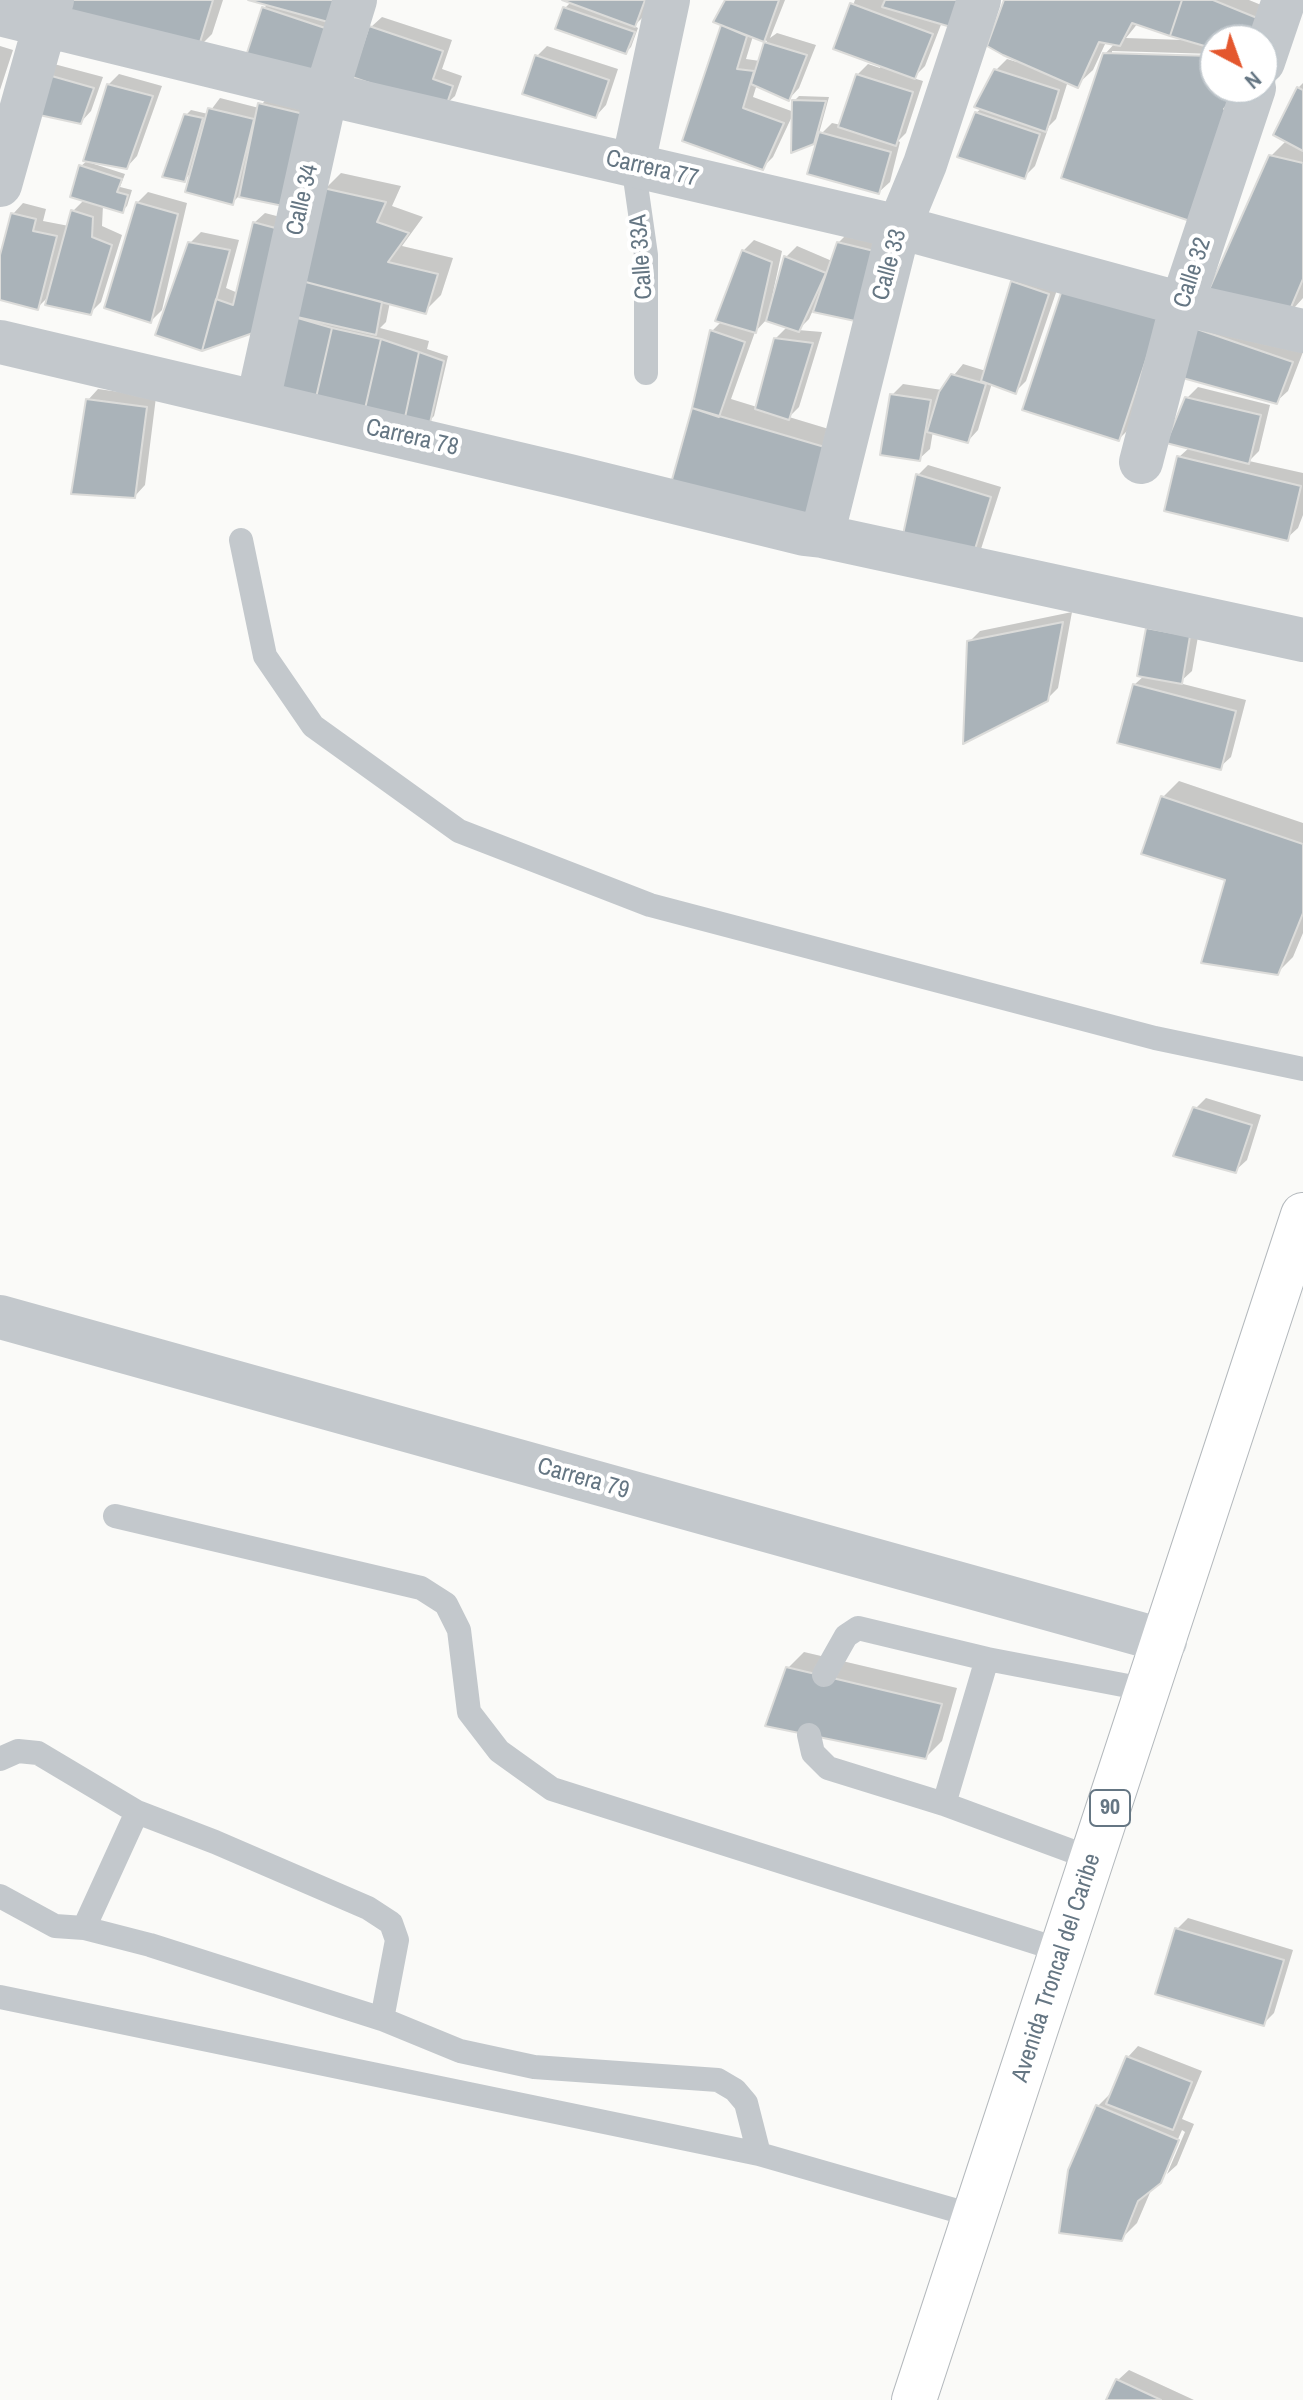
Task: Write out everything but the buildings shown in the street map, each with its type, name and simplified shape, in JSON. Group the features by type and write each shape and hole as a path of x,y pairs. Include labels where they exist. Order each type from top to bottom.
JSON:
{"highway":[{"name":"Avenida Troncal del Caribe","path":"914,2400 1165,1641 1296,1259 1303,1215"}],"street":[{"name":"Calle 34","path":"258,401 326,94 355,0"},
{"name":"Calle 33A","path":"633,164 668,0"},
{"name":"Calle 33","path":"822,536 899,227 925,164 979,0"},
{"path":"1276,24 1284,0"},
{"name":"Carrera 77","path":"0,14 48,12 326,94 899,227 1182,304 1303,331"},
{"path":"0,185 48,12"},
{"name":"Calle 32","path":"1141,462 1182,304 1249,104"},
{"name":"Carrera 78","path":"0,342 258,401 795,532 1303,640"},
{"name":"Carrera 79","path":"0,1317 1165,1641"}],"lane":[{"name":"Calle 33A","path":"633,164 646,255 646,373"},
{"path":"241,540 265,656 313,726 459,831 650,905 1155,1038 1303,1069"},
{"path":"115,1516 421,1588 446,1604 459,1630 469,1712 499,1751 552,1789 1063,1951"},
{"path":"824,1675 846,1636 858,1628 987,1659 1149,1690"},
{"path":"944,1804 987,1659"},
{"path":"809,1735 813,1753 828,1768 944,1804 1093,1859"},
{"path":"0,1759 18,1751 38,1753 137,1812 368,1908 391,1923 397,1940 382,2019"},
{"path":"84,1928 137,1812"},
{"path":"0,1896 55,1926 84,1928 150,1945 382,2019 460,2051 534,2067 718,2080 735,2090 746,2103 759,2154"},
{"path":"0,1997 759,2154 975,2216"}]}
